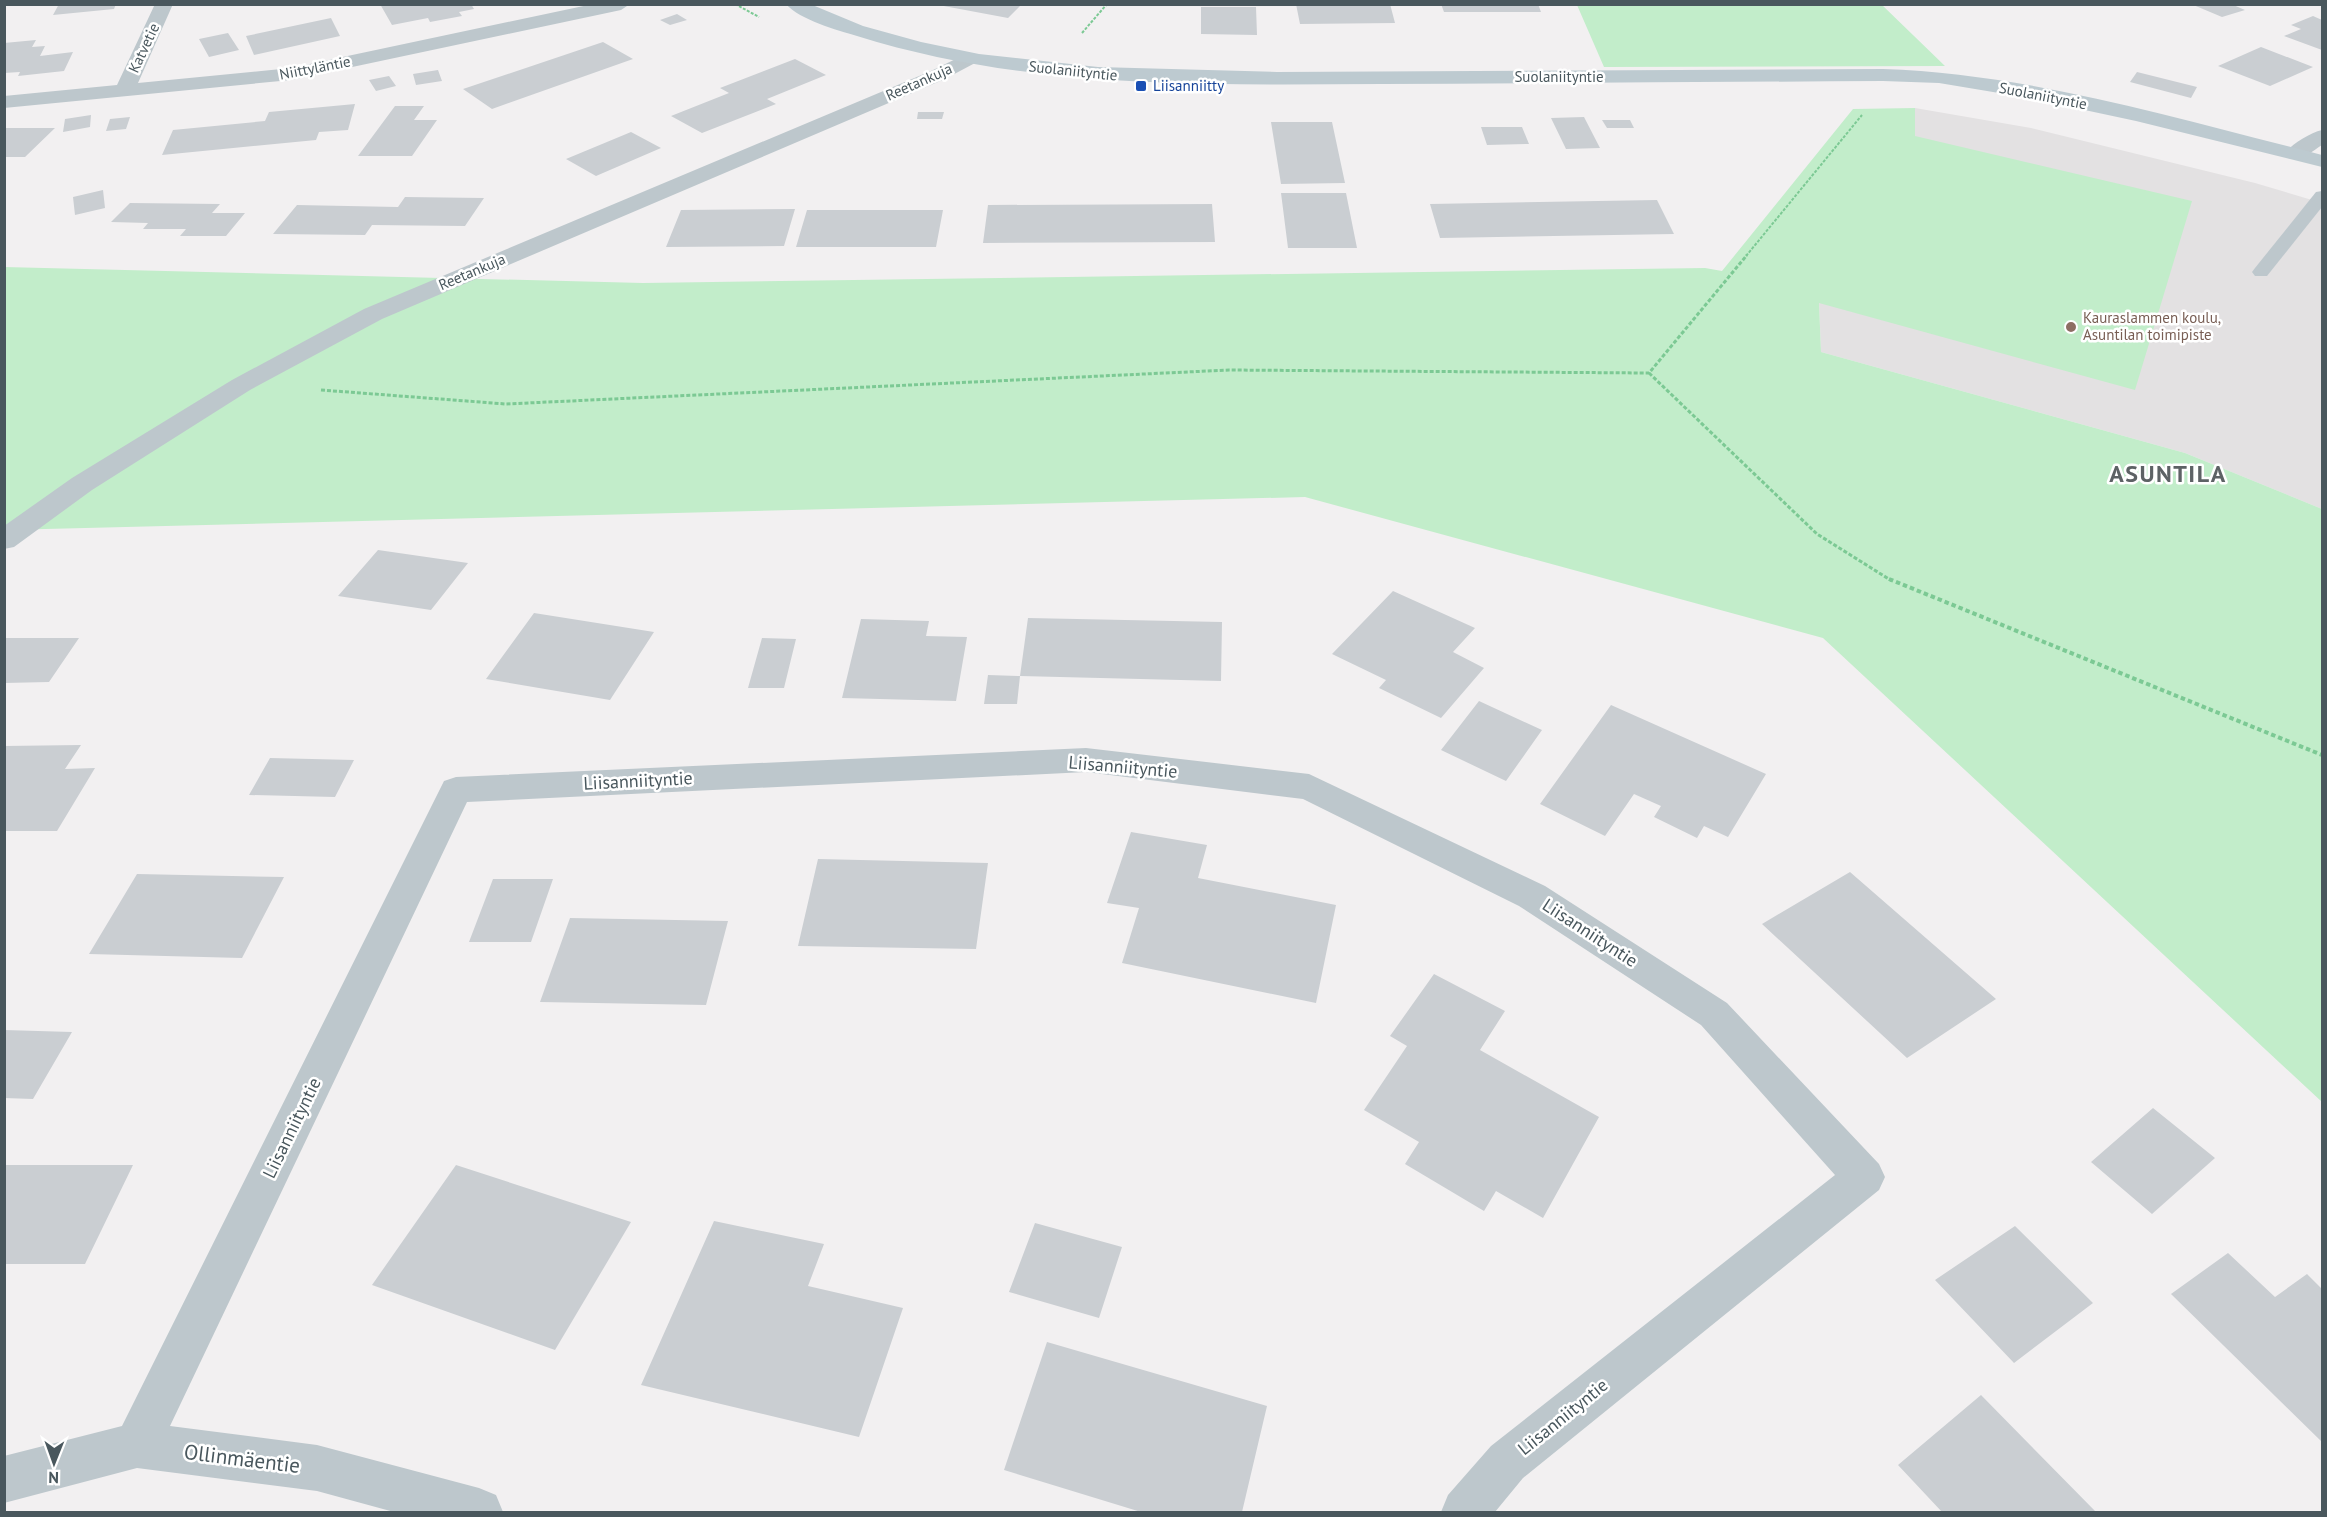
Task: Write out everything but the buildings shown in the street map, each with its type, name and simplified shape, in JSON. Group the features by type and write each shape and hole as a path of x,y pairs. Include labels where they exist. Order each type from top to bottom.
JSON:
{"street":[{"name":"Katvetie","path":"124,90 164,4"},
{"name":"Niittyläntie","path":"4,102 291,74 621,4"},
{"name":"Suolaniityntie","path":"795,4 814,15 884,39 968,59 1123,76 1305,78 1882,75 1939,77 2029,92 2296,153 2322,161"},
{"name":"Reetankuja","path":"4,540 82,484 241,385 373,314 938,75 968,59"},
{"path":"2296,153 2322,136"},
{"name":"Liisanniityntie","path":"137,1445 456,790 1086,760 1309,787 1533,896 1714,1014 1864,1177 1507,1462 1465,1512"},
{"name":"Ollinmäentie","path":"4,1480 137,1445 317,1468 479,1512"}],"lane":[{"path":"2261,272 2322,196"}],"path":[{"path":"1648,373 1878,95 1882,75"},
{"path":"241,385 506,404 1229,370 1648,373 1817,534 1886,578 2322,755"}],"shaded area":[{"name":"Kauraslammen koulu, Asuntilan toimipiste","path":"1915,108 2031,128 2255,183 2322,203 2322,509 2185,453 1821,352 1819,302 1914,136"}],"green space":[{"path":"1577,5 1882,5 1945,66 1604,67"},
{"path":"1915,108 1915,136 2192,201 2135,390 1819,303 1821,352 2185,453 2322,509 2322,1102 1823,638 1305,497 5,530 4,267 643,283 1705,268 1722,271 1853,109"}],"place":[{"name":"Liisanniitty","path":"1141,86"},
{"name":"Kauraslammen koulu, Asuntilan toimipiste","path":"2071,327"}],"district":[{"name":"ASUNTILA","path":"2168,474"}]}
